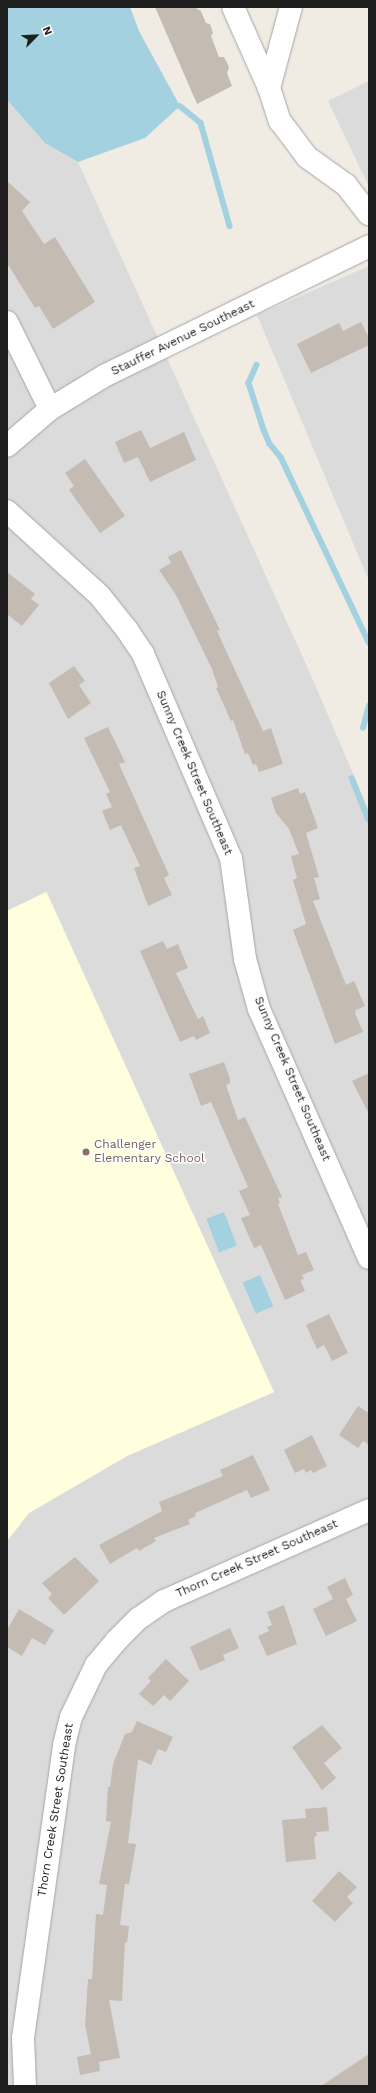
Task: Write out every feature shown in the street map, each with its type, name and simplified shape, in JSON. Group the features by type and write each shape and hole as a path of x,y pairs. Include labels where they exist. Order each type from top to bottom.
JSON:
{"street":[{"path":"233,7 269,88 280,121 307,156 346,185 369,214"},
{"path":"269,88 291,7"},
{"name":"Stauffer Avenue Southeast","path":"7,446 50,409 106,375 369,246"},
{"path":"7,322 50,409"},
{"name":"Sunny Creek Street Southeast","path":"7,511 100,596 128,630 143,654 231,858 244,959 259,1009 369,1258"},
{"name":"Thorn Creek Street Southeast","path":"25,2086 23,2038 64,1745 71,1716 96,1665 116,1641 138,1619 164,1601 369,1510"}],"shaded area":[{"path":"369,81 369,187 328,101"},
{"path":"7,100 44,142 78,162 310,673 369,811 369,2086 7,2086 7,1541 29,1513 127,1456 274,1392 47,892 7,911"},
{"path":"369,266 369,581 257,315"},
{"name":"Challenger Elementary School","path":"46,892 274,1392 127,1456 29,1513 7,1541 7,911"}],"water":[{"path":"7,7 130,7 139,31 180,106 145,138 78,162 45,143 7,100"},
{"path":"224,1212 237,1246 219,1252 206,1219"},
{"path":"260,1275 273,1306 256,1314 243,1282"}],"building":[{"path":"155,7 194,7 201,11 206,23 210,24 213,33 211,36 219,57 224,57 229,67 227,73 232,86 197,104"},
{"path":"7,181 30,202 22,211 44,244 55,237 95,302 53,329 39,306 35,308 7,263"},
{"path":"361,322 369,338 369,345 311,373 297,344 339,323 343,331"},
{"path":"141,430 150,448 184,432 196,460 150,482 138,457 124,463 115,442"},
{"path":"85,459 125,516 100,533 69,490 74,486 65,473"},
{"path":"181,550 220,630 217,631 263,731 271,728 283,764 259,772 256,764 253,765 248,753 245,754 233,720 231,721 216,688 218,687 212,669 176,595 159,570 171,563 168,557"},
{"path":"7,572 35,594 31,599 39,605 22,626 7,614"},
{"path":"74,666 85,681 79,685 91,703 68,719 49,683"},
{"path":"108,727 125,762 119,764 169,875 164,878 172,895 148,906 134,868 140,866 121,825 110,830 102,811 112,807 106,794 110,792 84,738"},
{"path":"298,788 300,794 305,792 318,828 306,833 319,877 314,878 320,899 313,901 346,985 354,981 365,1006 356,1010 355,1013 363,1032 335,1044 293,930 306,924 293,880 297,878 291,856 299,854 289,829 276,813 271,798"},
{"path":"163,941 167,949 178,944 188,968 176,973 198,1019 203,1016 210,1033 196,1040 194,1036 180,1042 140,951"},
{"path":"224,1062 230,1079 230,1083 226,1085 238,1120 245,1117 282,1197 278,1198 280,1203 278,1204 298,1255 306,1252 314,1270 302,1275 304,1279 300,1280 305,1291 285,1300 261,1245 254,1248 241,1218 250,1215 239,1191 248,1187 211,1102 201,1106 189,1074"},
{"path":"369,1073 369,1114 352,1081"},
{"path":"329,1314 348,1353 332,1361 324,1345 317,1349 306,1325"},
{"path":"358,1406 369,1413 369,1445 363,1441 358,1448 339,1435"},
{"path":"312,1435 327,1466 313,1473 311,1470 306,1473 304,1469 295,1473 284,1450"},
{"path":"253,1455 270,1490 251,1498 247,1490 195,1513 196,1516 188,1520 190,1524 154,1538 156,1541 139,1551 137,1548 110,1564 99,1545 162,1511 159,1502 223,1476 220,1470"},
{"path":"75,1557 99,1581 64,1615 48,1598 52,1594 42,1583"},
{"path":"345,1578 353,1595 346,1599 357,1621 326,1636 313,1609 333,1599 327,1587"},
{"path":"284,1605 297,1644 267,1656 258,1636 269,1631 267,1627 272,1625 267,1612"},
{"path":"19,1609 54,1630 45,1645 32,1638 22,1656 7,1647 7,1630"},
{"path":"230,1628 239,1648 223,1655 225,1660 200,1671 190,1647"},
{"path":"166,1659 189,1681 170,1701 164,1695 153,1706 139,1694 151,1681 148,1678"},
{"path":"137,1721 173,1737 166,1752 158,1749 151,1765 138,1759 128,1843 136,1844 129,1884 125,1884 120,1925 129,1926 127,1943 125,1942 122,2001 109,2000 120,2058 99,2062 100,2071 80,2075 77,2057 91,2054 85,2025 88,1979 92,1979 96,1914 103,1915 107,1885 99,1884 111,1822 106,1821 108,1787 110,1787 113,1764 125,1734 132,1732"},
{"path":"322,1725 342,1748 324,1763 336,1778 322,1790 292,1747"},
{"path":"327,1807 329,1831 316,1832 317,1836 314,1837 316,1859 286,1862 282,1820 306,1818 305,1809"},
{"path":"339,1871 357,1887 347,1897 353,1903 335,1922 312,1901"},
{"path":"369,2054 369,2086 321,2086"}],"waterway":[{"path":"180,106 201,123 230,226"},
{"path":"257,365 249,383 264,430 270,444 281,457 369,642"},
{"path":"363,728 369,706"},
{"path":"352,778 369,820"}],"place":[{"name":"Challenger Elementary School","path":"86,1152"}]}
